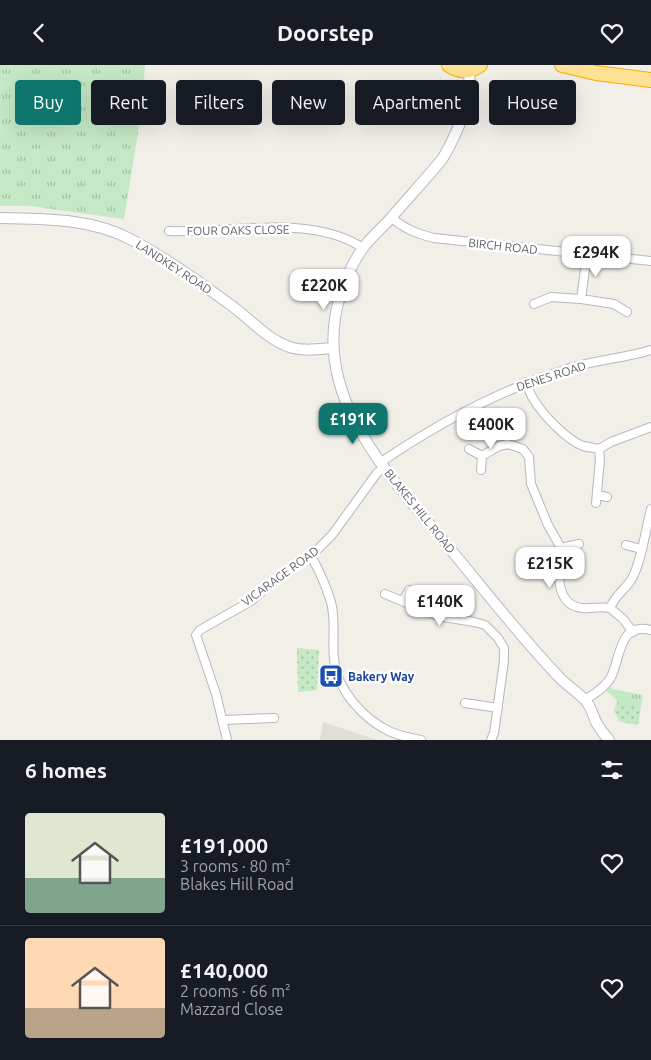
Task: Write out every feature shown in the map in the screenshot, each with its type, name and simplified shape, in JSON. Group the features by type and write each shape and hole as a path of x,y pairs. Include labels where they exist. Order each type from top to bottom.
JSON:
{"highway":[{"path":"562,65 596,73 651,79"},
{"path":"448,66 463,71 475,68"}],"street":[{"name":"BLAKES HILL ROAD","path":"475,68 467,100 450,146 443,158 363,248 345,281 334,323 333,348 335,369 359,431 382,465 543,661 590,706 597,724 609,740"},
{"name":"BIRCH ROAD","path":"391,217 400,226 434,239 651,261"},
{"name":"LANDKEY ROAD","path":"0,218 80,222 105,228 130,239 161,257 234,307 279,342 289,347 301,349 333,348"},
{"name":"FOUR OAKS CLOSE","path":"170,231 191,232 253,227 319,231 341,236 363,248"},
{"path":"582,299 587,255"},
{"path":"534,304 551,297 582,299 614,304 627,312"},
{"name":"DENES ROAD","path":"382,465 426,433 526,382 583,364 651,350"},
{"path":"526,382 532,399 544,413 572,440 583,445 599,449 611,442 651,427"},
{"path":"482,456 499,446 508,444 523,449 529,457 531,484 548,525 562,548 559,574 564,597 567,602 580,608 610,608 623,619 633,632"},
{"path":"469,449 482,456"},
{"path":"599,449 597,499 607,497"},
{"path":"482,456 482,470"},
{"name":"VICARAGE ROAD","path":"227,740 223,719 196,635 200,630 226,613 251,601 280,576 311,555 332,535 382,465"},
{"path":"610,608 614,598 631,580 651,509"},
{"path":"562,548 579,544"},
{"path":"626,545 641,549"},
{"path":"311,555 331,602 334,661 341,685 350,703 392,733 421,740"},
{"path":"403,601 409,590"},
{"path":"385,594 438,616 484,625 498,637 505,653 494,733 491,740"},
{"path":"585,700 608,682 612,676 622,641 633,632 644,628 651,630"},
{"path":"465,703 498,708"},
{"path":"223,719 274,718"}],"shaded area":[{"path":"323,722 374,739 376,740 320,740"}],"green space":[{"path":"0,65 145,65 144,80 91,80 91,125 139,125 124,219 29,206 0,206"},
{"path":"297,648 319,650 317,690 298,692"},
{"path":"610,687 643,695 638,725 620,722 614,711 617,701 606,690"},
{"path":"618,702 640,706 637,724 621,721 615,711"}],"place":[{"name":"Bakery Way","path":"331,676"}]}
